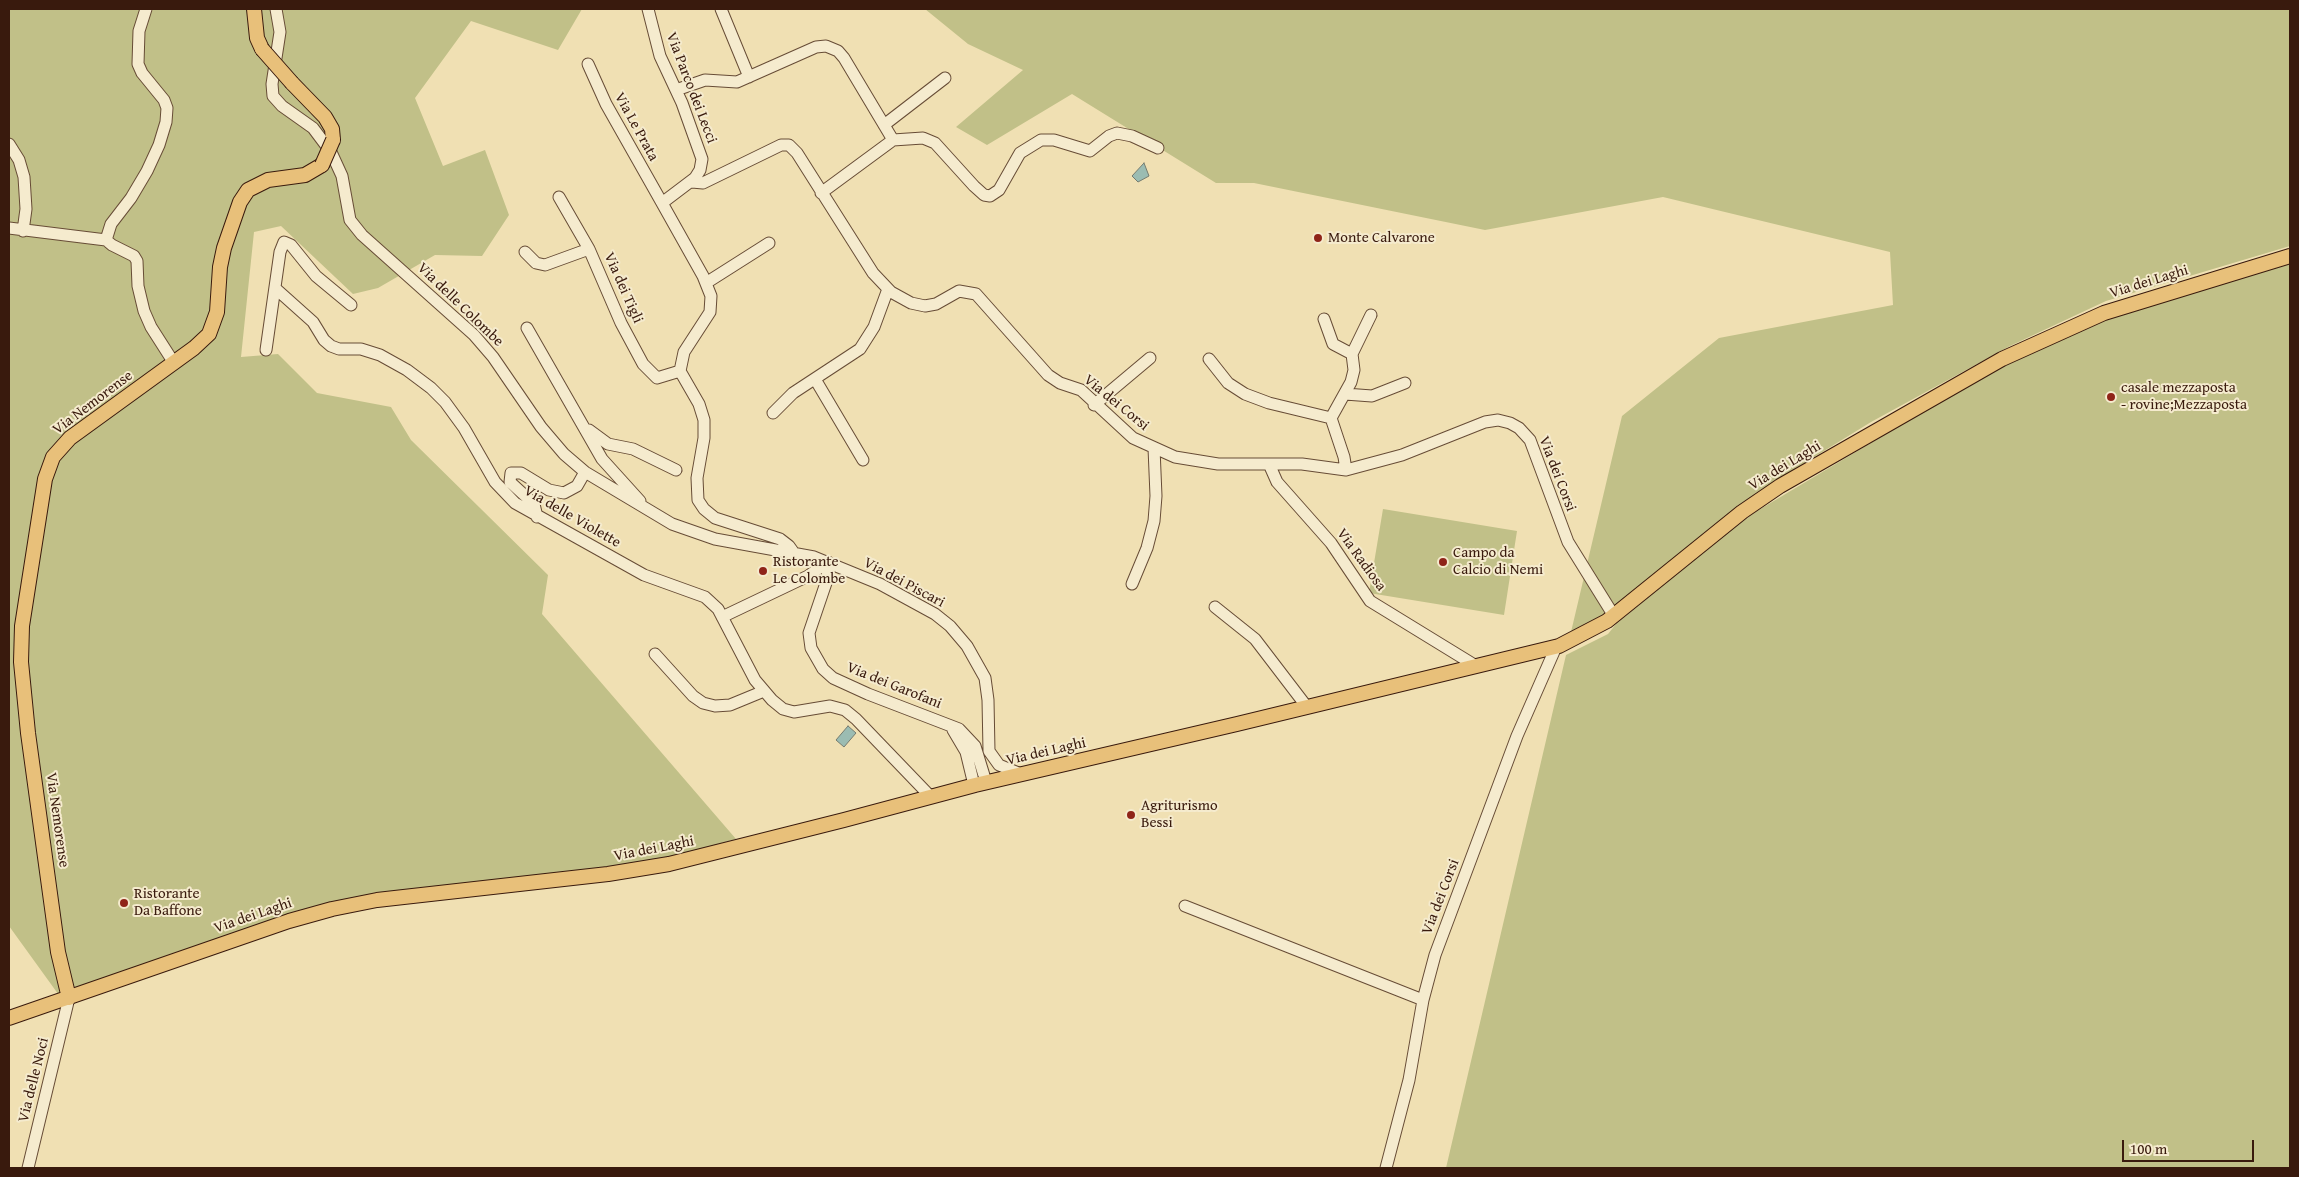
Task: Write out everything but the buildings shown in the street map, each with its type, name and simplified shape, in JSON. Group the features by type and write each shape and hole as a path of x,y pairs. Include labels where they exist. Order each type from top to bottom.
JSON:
{"main road":[{"name":"Via Nemorense","path":"69,998 58,952 22,674 22,626 39,507 49,467 61,447 89,424 202,342 214,324 218,306 222,254 244,195 260,182 300,176 314,171 322,165 333,140 332,129 326,117 262,49 257,38 254,9"},
{"name":"Via dei Laghi","path":"9,1018 272,927 339,907 392,898 650,868 844,820 984,782 1556,647 1589,632 1614,616 1725,525 1770,492 2002,359 2104,313 2290,256"}],"street":[{"path":"106,240 111,224 131,198 147,171 162,139 166,122 164,100 142,73 138,64 139,30 146,9"},
{"name":"Via delle Colombe","path":"276,9 280,36 272,84 273,96 282,106 313,128 331,152 342,176 350,220 362,235 474,335 493,357 555,445 585,472 652,513 707,537 794,553 828,562"},
{"name":"Via Parco dei Lecci","path":"648,9 660,56 676,90 702,159 700,170 692,182 662,204"},
{"path":"721,9 750,77"},
{"path":"676,90 702,81 733,83 816,47 830,47 844,58 893,140"},
{"name":"Via Le Prata","path":"588,64 606,104 662,204"},
{"path":"884,125 945,78"},
{"path":"821,193 893,140 919,138 931,141 940,148 978,189 990,196 998,190 1020,153 1042,140 1054,140 1090,151 1117,132 1132,136 1158,148"},
{"path":"9,144 20,163 24,177 26,209 23,230"},
{"name":"Via dei Corsi","path":"692,182 703,184 785,144 797,153 873,273 888,289 912,303 925,306 936,304 959,291 976,294 1048,375 1060,383 1078,388 1094,405 1133,438 1175,457 1202,462 1307,465 1346,470 1402,455 1489,421 1502,421 1514,426 1530,440 1568,542 1614,616"},
{"path":"559,197 589,249"},
{"path":"662,204 706,283 711,296 710,312 684,352 680,371 699,404 704,420 703,446 698,478 698,496 701,505 720,520 780,539 794,553"},
{"path":"9,228 106,240 115,247 134,256 137,261 138,286 144,311 151,327 174,363"},
{"path":"266,350 280,249 286,242 316,276 350,305"},
{"path":"706,283 769,243"},
{"name":"Via dei Tigli","path":"525,252 536,263 545,265 589,249 621,322 643,364 657,378 680,371"},
{"name":"Via delle Violette","path":"275,288 313,322 331,346 339,349 361,349 380,355 407,370 431,388 445,402 464,428 498,487 516,504 644,575 701,594 713,603 764,692"},
{"path":"773,413 793,393 854,354 866,343 888,289"},
{"path":"1346,470 1331,418 1354,374 1352,354 1370,316"},
{"path":"1324,319 1333,344 1352,354"},
{"path":"527,328 606,464 652,513"},
{"path":"1094,405 1150,358"},
{"path":"1209,359 1228,383 1250,396 1269,404 1331,418"},
{"path":"815,379 863,460"},
{"path":"1345,394 1372,396 1405,383"},
{"path":"581,422 602,441 633,449 676,470"},
{"path":"606,464 616,446"},
{"path":"1132,584 1147,548 1154,521 1156,496 1154,448"},
{"name":"Via Radiosa","path":"1269,464 1282,488 1331,543 1360,590 1370,601 1476,666"},
{"path":"537,517 531,500 510,482 511,473 521,473 543,487 564,493 577,486 585,472"},
{"path":"722,617 808,576 828,562"},
{"name":"Via dei Garofani","path":"828,562 827,580 809,633 812,648 823,669 833,678 868,694 958,729 975,746 984,782"},
{"name":"Via dei Piscari","path":"828,562 880,584 919,604 941,618 959,635 982,669 987,683 988,751 984,782"},
{"path":"1215,607 1255,639 1307,707"},
{"name":"Via dei Corsi","path":"1386,1168 1409,1080 1423,1000 1446,924 1517,736 1556,647"},
{"path":"655,654 693,696 703,703 712,706 730,705 764,692 776,704 789,711 801,712 830,706 845,710 930,796"},
{"path":"988,751 999,765 1021,774"},
{"path":"1185,906 1423,1000"},
{"name":"Via delle Noci","path":"28,1168 69,998"}],"shaded area":[{"path":"9,9 582,9 558,50 471,21 415,98 443,166 485,150 509,215 482,256 435,255 378,288 353,294 281,226 254,232 241,357 278,354 317,393 391,407 411,440 548,575 542,614 736,839 658,861 399,892 61,998 9,926"},
{"path":"925,9 2290,9 2290,246 2106,301 2010,346 1871,422 1759,491 1711,527 1632,597 1607,614 1571,632 1622,416 1719,338 1893,305 1890,252 1663,197 1485,230 1254,183 1216,183 1072,94 987,145 956,127 1023,70 968,44"},
{"path":"2290,261 2290,1168 1446,1168 1566,655 1608,634 1616,624 1726,533 1757,511 1988,373 2106,318"},
{"name":"Campo da Calcio di Nemi","path":"1383,509 1517,531 1504,615 1369,593"}],"water":[{"path":"1144,163 1149,176 1138,182 1132,176"},
{"path":"848,726 856,733 844,747 836,740"}],"place":[{"name":"Monte Calvarone","path":"1318,238"},
{"name":"casale mezzaposta - rovine;Mezzaposta","path":"2111,397"},
{"name":"Campo da Calcio di Nemi","path":"1443,562"},
{"name":"Ristorante Le Colombe","path":"763,571"},
{"name":"Agriturismo Bessi","path":"1131,815"},
{"name":"Ristorante Da Baffone","path":"124,903"}]}
